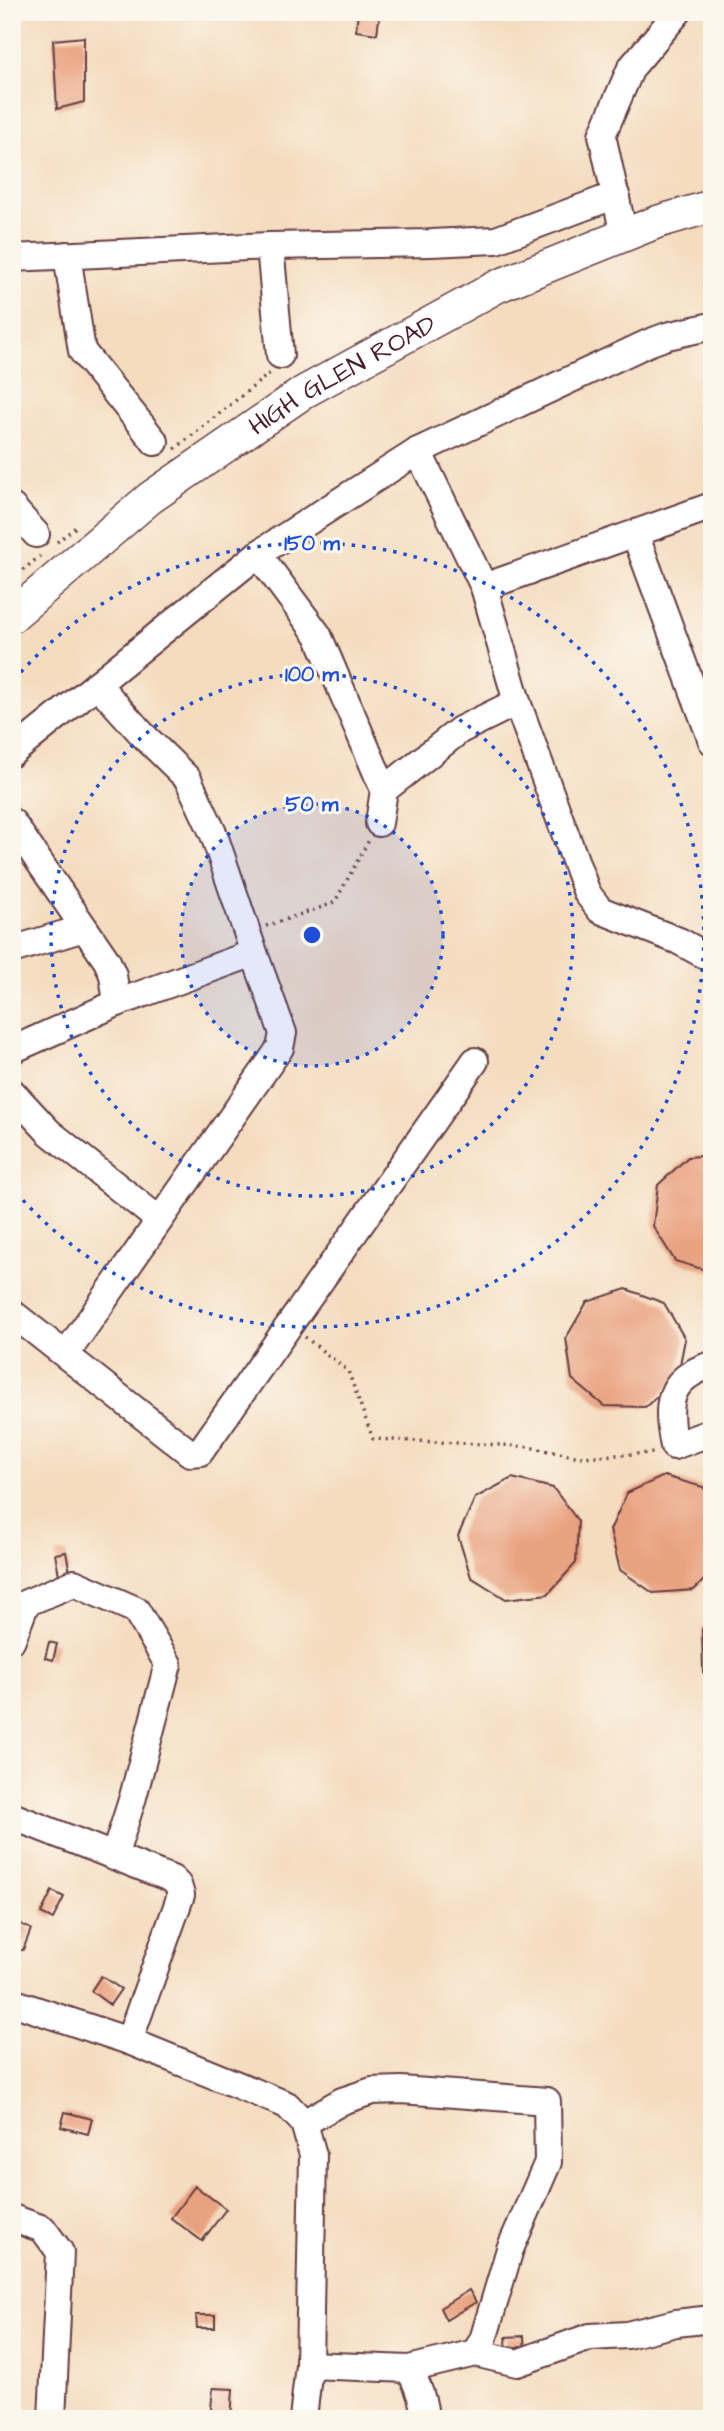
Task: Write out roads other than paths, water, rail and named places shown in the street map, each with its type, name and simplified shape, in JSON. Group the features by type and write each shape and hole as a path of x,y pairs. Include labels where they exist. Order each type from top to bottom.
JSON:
{"main road":[{"name":"HIGH GLEN ROAD","path":"12,616 150,498 304,392 498,286 657,222 712,206"}],"street":[{"path":"624,235 602,135 631,68 678,12"},
{"path":"12,258 270,246 496,240 615,195"},
{"path":"270,246 280,355"},
{"path":"67,255 82,351 155,442"},
{"path":"12,753 258,554 418,452 648,343 712,326"},
{"path":"418,452 484,587 517,702 592,903 610,915 656,932 712,959"},
{"path":"484,587 712,506"},
{"path":"12,507 36,534"},
{"path":"635,534 712,741"},
{"path":"258,554 318,635 384,790 379,823"},
{"path":"66,1354 282,1045 283,1033 214,835 188,779 97,684"},
{"path":"384,790 460,730 517,702"},
{"path":"12,822 107,961 113,975 117,1003"},
{"path":"12,950 84,928"},
{"path":"12,1050 250,943"},
{"path":"12,1313 190,1453 197,1454 203,1450 475,1061"},
{"path":"12,1091 49,1132 159,1220"},
{"path":"712,1364 689,1374 673,1394 668,1412 674,1446 712,1432"},
{"path":"12,1639 26,1603 74,1583 136,1610 168,1664 133,1797 114,1857"},
{"path":"12,1816 172,1879 181,1890 130,2041"},
{"path":"12,2002 130,2041 287,2105 304,2123 313,2155 309,2365 303,2419"},
{"path":"304,2123 342,2101 372,2091 401,2090 547,2101 548,2162 510,2249 483,2340 475,2353"},
{"path":"12,2218 43,2230 60,2252 52,2419"},
{"path":"309,2365 409,2369 475,2353 517,2363 590,2337 627,2335 676,2323 712,2319"},
{"path":"409,2369 417,2382 424,2404 425,2419"}]}
